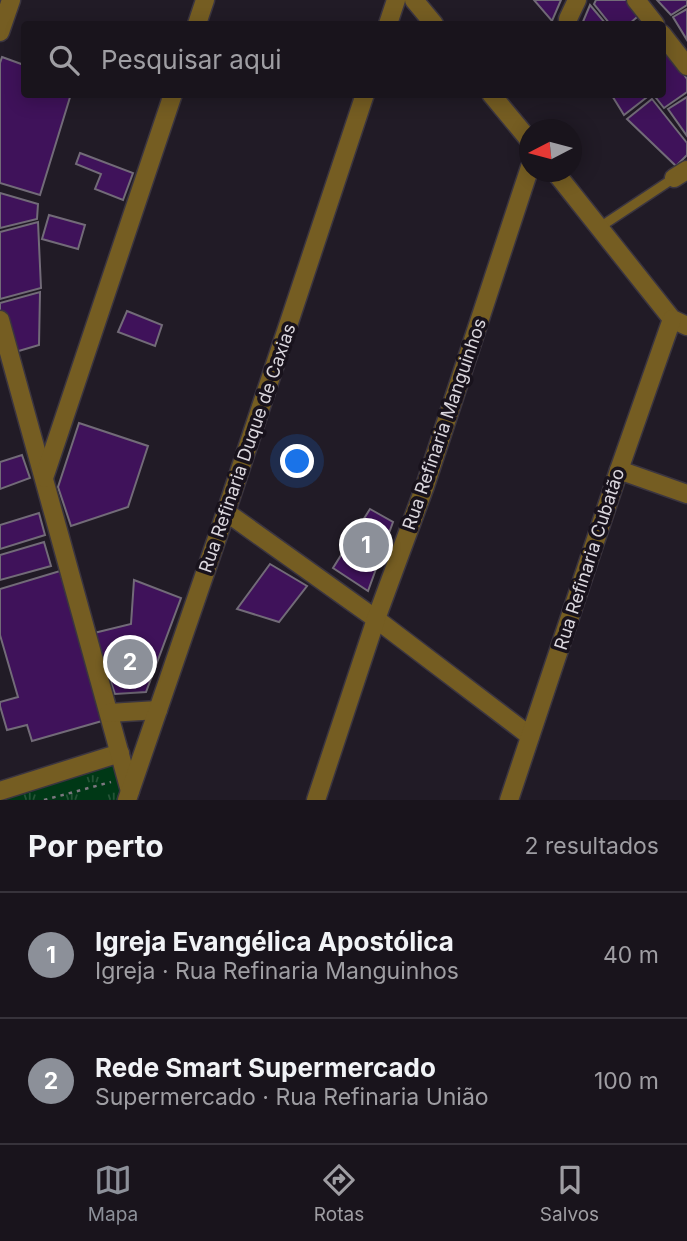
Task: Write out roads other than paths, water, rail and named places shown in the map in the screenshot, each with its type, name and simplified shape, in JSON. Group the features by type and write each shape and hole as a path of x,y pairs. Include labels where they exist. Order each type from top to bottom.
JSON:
{"street":[{"path":"0,32 11,0"},
{"path":"198,21 205,0"},
{"path":"389,21 396,0"},
{"path":"414,0 432,21"},
{"path":"568,19 577,0"},
{"path":"636,0 653,21"},
{"path":"666,38 687,66"},
{"path":"44,478 172,98"},
{"name":"Rua Refinaria Duque de Caxias","path":"124,793 158,710 364,98"},
{"path":"494,98 519,128"},
{"name":"Rua Refinaria Manguinhos","path":"316,800 376,619 425,486 525,182"},
{"path":"563,182 679,322"},
{"name":"Rua Refinaria Cubatão","path":"509,800 619,470 679,322"},
{"path":"1,326 120,753 124,793"},
{"path":"619,470 687,494"},
{"path":"226,512 376,619 530,736"},
{"path":"109,713 158,710"},
{"path":"0,791 120,753"}],"lane":[{"path":"600,227 680,174"}],"place":[{"name":"Igreja Evangélica Apostólica","path":"366,545"},
{"name":"Rede Smart Supermercado","path":"130,662"}]}
